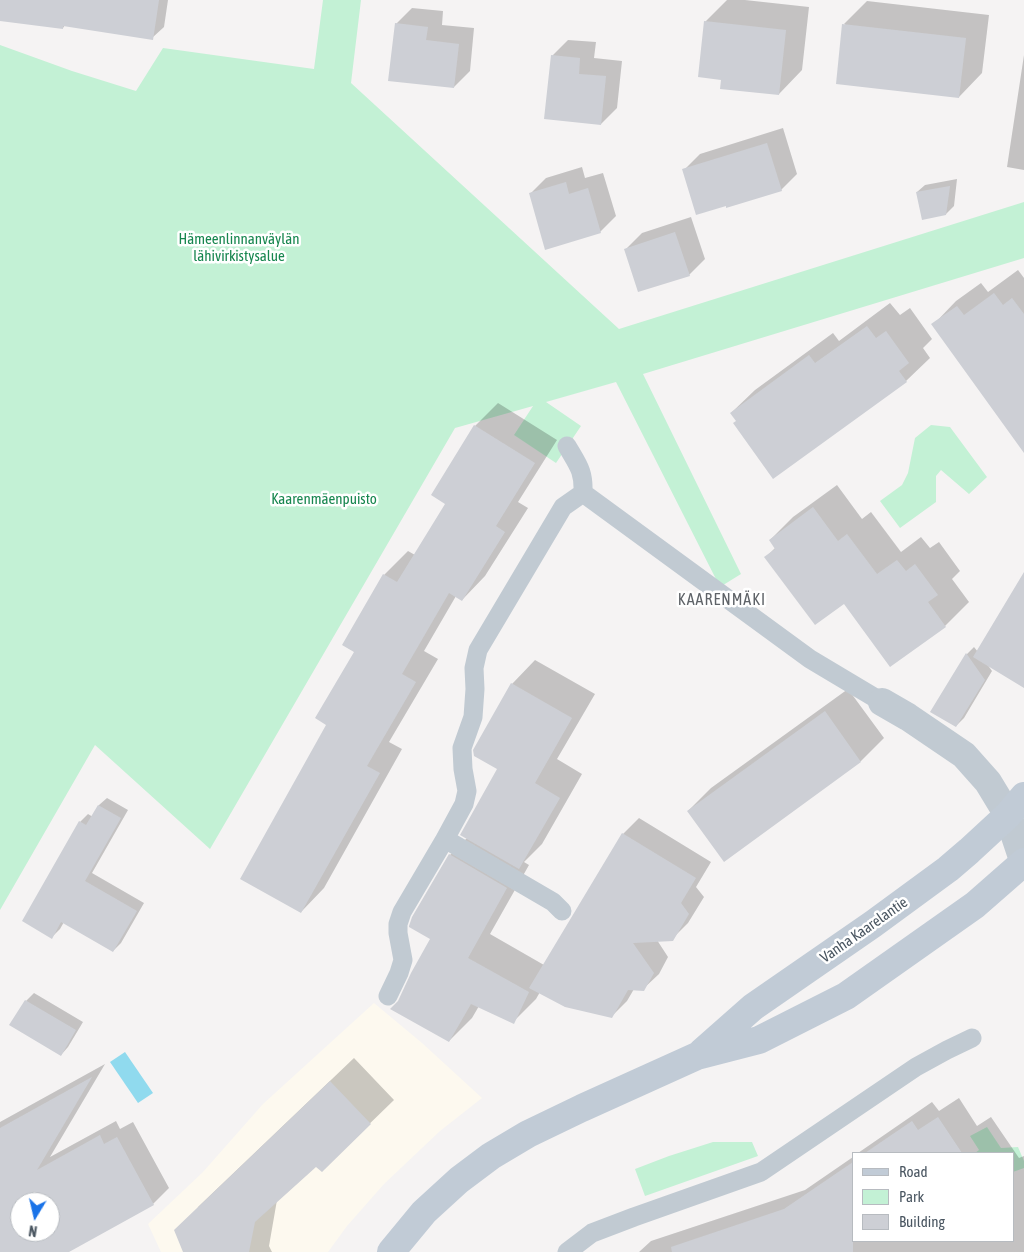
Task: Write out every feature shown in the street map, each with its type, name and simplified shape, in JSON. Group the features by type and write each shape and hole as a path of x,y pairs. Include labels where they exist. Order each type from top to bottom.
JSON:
{"main road":[{"name":"Vanha Kaarelantie","path":"697,1056 753,1007 873,924 948,869 1016,805"},
{"name":"Vanha Kaarelantie","path":"391,1252 424,1212 459,1180 491,1156 528,1134 697,1056 759,1040 846,996 975,905 1024,862"}],"street":[{"path":"882,702 908,717 964,755 988,782 1016,805 1024,862"}],"lane":[{"path":"567,446 580,468 584,481 583,493"},
{"path":"583,493 810,659 882,702"},
{"path":"388,996 403,960 398,934 398,924 402,912 464,804 466,791 462,748 473,718 474,668 478,650 563,507 583,493"},
{"path":"445,839 553,902 562,911"},
{"path":"567,1252 592,1233 762,1172 916,1067 972,1038"}],"shaded area":[{"path":"374,1003 422,1043 482,1098 440,1131 384,1184 347,1226 328,1252 161,1252 148,1224 203,1172 263,1104"}],"green space":[{"name":"Hämeenlinnanväylän lähivirkistysalue","path":"323,0 361,0 351,83 619,329 1024,202 1024,258 643,374 741,574 720,587 616,382 546,402 581,426 556,463 514,435 533,406 455,428 210,849 95,745 0,910 0,45 72,71 136,91 163,48 314,69"},
{"path":"931,425 950,427 987,477 969,494 941,470 936,476 936,502 900,528 880,501 902,485 908,473 915,438"},
{"path":"987,1127 1001,1148 1018,1147 1024,1161 1024,1168 1014,1172 1014,1152 976,1152 979,1150 970,1136"},
{"path":"713,1142 752,1142 758,1156 645,1196 635,1169"}],"water":[{"path":"125,1052 153,1093 138,1103 110,1062"}],"building":[{"path":"0,0 159,0 153,40 63,26 63,29 0,21"},
{"path":"704,21 786,30 779,95 720,89 721,80 698,77"},
{"path":"395,23 428,27 426,40 459,44 454,88 388,81"},
{"path":"842,24 966,38 959,98 836,84"},
{"path":"551,55 580,58 579,74 606,76 601,125 544,119"},
{"path":"767,143 782,191 696,215 682,169"},
{"path":"566,182 569,194 588,188 601,233 545,250 529,193"},
{"path":"950,186 946,215 922,220 916,192"},
{"path":"675,232 690,276 638,292 624,249"},
{"path":"994,293 1003,305 1012,298 1024,314 1024,453 931,324 957,306 964,315"},
{"path":"867,326 876,338 886,331 909,363 899,371 907,382 773,479 733,423 736,421 730,413 809,355 815,363"},
{"path":"474,425 535,463 496,526 505,532 462,601 449,593 402,674 416,682 367,766 380,773 301,913 240,879 326,725 315,718 354,652 342,645 383,574 397,582 445,504 431,495"},
{"path":"813,507 838,541 847,534 877,574 897,560 906,571 915,564 938,595 928,602 946,627 890,667 844,604 815,625 764,557 775,549 769,540"},
{"path":"1024,572 1024,688 973,657"},
{"path":"966,653 985,680 956,727 930,712"},
{"path":"511,683 572,718 535,783 560,798 519,869 460,835 497,769 474,756 473,750"},
{"path":"825,711 861,762 724,862 687,811"},
{"path":"98,805 121,818 85,881 137,911 113,952 61,922 52,939 22,921 79,821 86,825"},
{"path":"622,833 696,878 681,903 689,914 673,941 633,943 654,973 644,991 628,990 612,1018 565,1007 529,988"},
{"path":"449,854 507,888 468,958 529,992 514,1024 471,1004 449,1042 390,1009 398,1001 430,939 409,926 412,917"},
{"path":"25,1000 76,1030 61,1056 9,1025"},
{"path":"92,1077 37,1170 100,1135 104,1144 117,1137 154,1205 69,1252 0,1252 0,1128"},
{"path":"330,1081 371,1124 322,1172 316,1167 255,1222 249,1252 183,1252 174,1230"},
{"path":"938,1117 961,1152 866,1152 912,1121 918,1130"},
{"path":"852,1163 853,1252 672,1252 671,1247 784,1209"}],"district":[{"name":"KAARENMÄKI","path":"722,600"}],"park label":[{"name":"Kaarenmäenpuisto","path":"324,499"}]}
